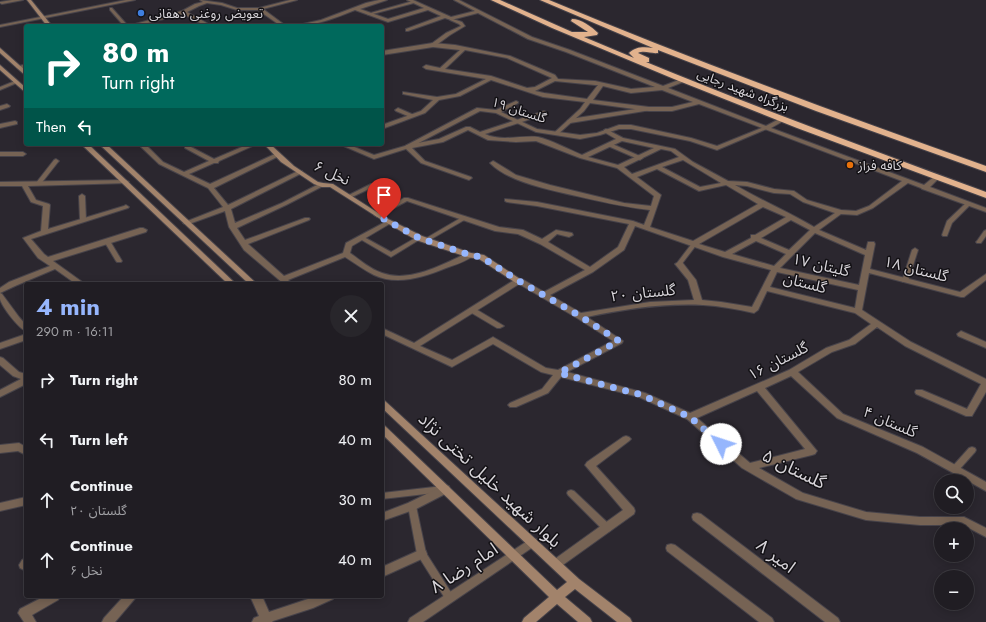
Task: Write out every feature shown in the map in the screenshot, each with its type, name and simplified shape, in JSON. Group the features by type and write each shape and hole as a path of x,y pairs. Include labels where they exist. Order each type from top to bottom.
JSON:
{"highway":[{"name":"بزرگراه شهید رجایی","path":"494,0 681,81 986,195"},
{"path":"538,0 552,11 588,28 594,33 581,35 538,20"},
{"name":"بزرگراه شهید رجایی","path":"543,0 708,67 986,169"},
{"path":"708,67 688,64 651,50 639,50 634,53 637,56 724,92 748,106"}],"street":[{"path":"2,3 21,0"},
{"path":"29,0 48,24"},
{"path":"0,26 43,19 133,0"},
{"path":"213,3 225,0"},
{"path":"147,24 184,12 204,1 222,4 238,9 259,9 295,0"},
{"path":"306,24 322,21 385,0"},
{"path":"456,0 530,38 568,51 924,188 986,210"},
{"path":"411,1 451,19 478,12"},
{"path":"259,9 281,24"},
{"path":"356,9 388,21 427,9"},
{"path":"184,12 206,24"},
{"path":"408,30 445,16"},
{"path":"384,53 433,45 464,49 508,57 553,76 555,79"},
{"path":"442,69 464,49"},
{"path":"0,50 24,72"},
{"path":"0,67 24,89"},
{"path":"19,68 24,67"},
{"path":"426,67 491,78 543,95 649,109 672,109 700,102"},
{"path":"405,93 437,99 458,95 491,78"},
{"path":"523,89 536,89 555,79 601,85 631,91 663,88 681,81"},
{"path":"557,133 582,110 601,85"},
{"path":"384,126 423,112 437,99"},
{"path":"0,108 7,106"},
{"path":"479,134 544,113"},
{"path":"766,128 783,119"},
{"path":"0,126 15,123"},
{"path":"407,147 441,141 468,128 488,138 516,140 538,138 582,157 619,167 658,195 646,228"},
{"path":"606,131 621,139 673,150 684,158 763,204 791,216 814,230 868,254"},
{"path":"582,157 621,139"},
{"path":"86,146 126,182 230,282"},
{"path":"104,146 251,282"},
{"path":"143,146 161,163 210,187 227,208 232,226 244,243 286,282 346,254 350,245 389,222"},
{"path":"184,174 216,162 250,146"},
{"name":"نخل ۶","path":"269,146 277,155 300,172 322,185 331,185 389,222 422,239 470,255 481,257 519,281"},
{"path":"187,147 216,162"},
{"path":"407,147 423,162 469,178"},
{"path":"619,167 661,147"},
{"path":"0,154 23,154"},
{"path":"210,187 277,155"},
{"path":"632,176 684,158"},
{"path":"493,163 514,176 548,187 624,205 654,208"},
{"path":"658,167 699,189 728,183 747,184 774,191 792,192 805,201 840,212 857,213 871,207 906,181"},
{"path":"187,223 227,208 300,172"},
{"path":"924,188 937,177"},
{"path":"0,184 126,182"},
{"path":"24,184 34,201 47,205 44,232"},
{"path":"232,226 284,204 322,185"},
{"path":"350,196 371,186"},
{"path":"377,215 406,199 498,229 520,232 543,242 590,270"},
{"name":"گلستان","path":"507,200 537,204 633,223 695,243 726,255 775,269 765,288 858,311 908,344 986,384"},
{"path":"695,243 763,204"},
{"path":"78,282 41,256 27,238 126,207"},
{"path":"775,269 814,230 840,212"},
{"path":"726,255 791,216"},
{"path":"244,243 306,219"},
{"path":"544,295 590,270 621,248 633,223"},
{"path":"47,260 143,230"},
{"path":"543,242 556,232 569,235"},
{"path":"754,237 791,254"},
{"path":"858,311 861,288 871,244"},
{"path":"346,254 380,275 399,279 442,267 470,255"},
{"path":"679,264 692,280 699,302"},
{"path":"0,291 12,284 56,266"},
{"name":"گلیتان ۱۷","path":"775,269 861,288"},
{"name":"گلستان ۱۸","path":"865,270 961,295 986,276"},
{"path":"384,332 414,346 519,281 580,316 619,341 559,373 545,390 513,406"},
{"name":"گلستان ۲۰","path":"580,316 654,303 699,302 754,310 765,288"},
{"name":"گلستان ۱۶","path":"690,417 792,372 829,350 852,342 876,324"},
{"path":"961,334 986,345"},
{"path":"0,346 24,338"},
{"name":"گلستان ۵","path":"414,346 452,364 493,340 544,370 642,395 690,417 749,467 800,496 866,516 920,521 964,521 986,533"},
{"path":"0,360 16,374 24,377"},
{"name":"گلستان ۴","path":"792,372 840,416 920,450 986,488"},
{"path":"0,394 24,379"},
{"path":"919,392 969,414 986,384"},
{"path":"749,467 812,451 758,387"},
{"name":"بلوار شهید خلیل تختی نژاد","path":"384,405 575,582 626,622"},
{"path":"384,430 557,597 586,622"},
{"path":"556,564 630,511 590,465 626,440"},
{"path":"0,449 19,447 24,449"},
{"path":"384,515 412,506 446,489"},
{"path":"0,507 24,501"},
{"name":"امیر ۸","path":"696,517 834,622"},
{"name":"امام رضا ۸","path":"414,622 532,542"},
{"path":"671,548 768,622"},
{"path":"384,571 422,554"},
{"path":"528,622 575,582"},
{"path":"30,622 24,613 52,598"},
{"path":"108,622 128,598"},
{"path":"257,598 263,621 324,598"}],"lane":[{"path":"369,14 411,1"},
{"path":"111,9 124,24"},
{"path":"433,45 448,34 463,26 461,23 451,19"},
{"path":"0,89 17,82"},
{"path":"497,112 516,102"},
{"name":"گلستان ۱۹","path":"347,146 374,157 407,147 479,109 497,112 536,130 580,136 619,127 631,127 691,140 717,148 766,128"},
{"path":"570,121 649,109"},
{"path":"398,110 412,116"},
{"path":"610,145 640,158"},
{"path":"38,184 56,161"},
{"path":"371,186 398,203"},
{"path":"82,196 83,220"},
{"path":"945,235 949,222 968,204"},
{"path":"362,238 391,255 464,218"},
{"path":"979,242 986,232"},
{"path":"107,241 119,261"},
{"path":"679,264 695,243"},
{"path":"904,280 915,250"},
{"path":"0,295 16,319 24,327"},
{"path":"472,310 500,326"},
{"path":"955,469 972,450"},
{"path":"384,496 446,489"},
{"path":"571,493 607,528"},
{"path":"412,506 422,554 449,597"}],"place":[{"name":"تعویض روغنی دهقانی","path":"141,13"},
{"name":"کافه فراز","path":"850,165"}],"route":[{"path":"384,219 419,238 470,255 481,257 619,341 559,373 642,395 690,417 721,444"}]}
